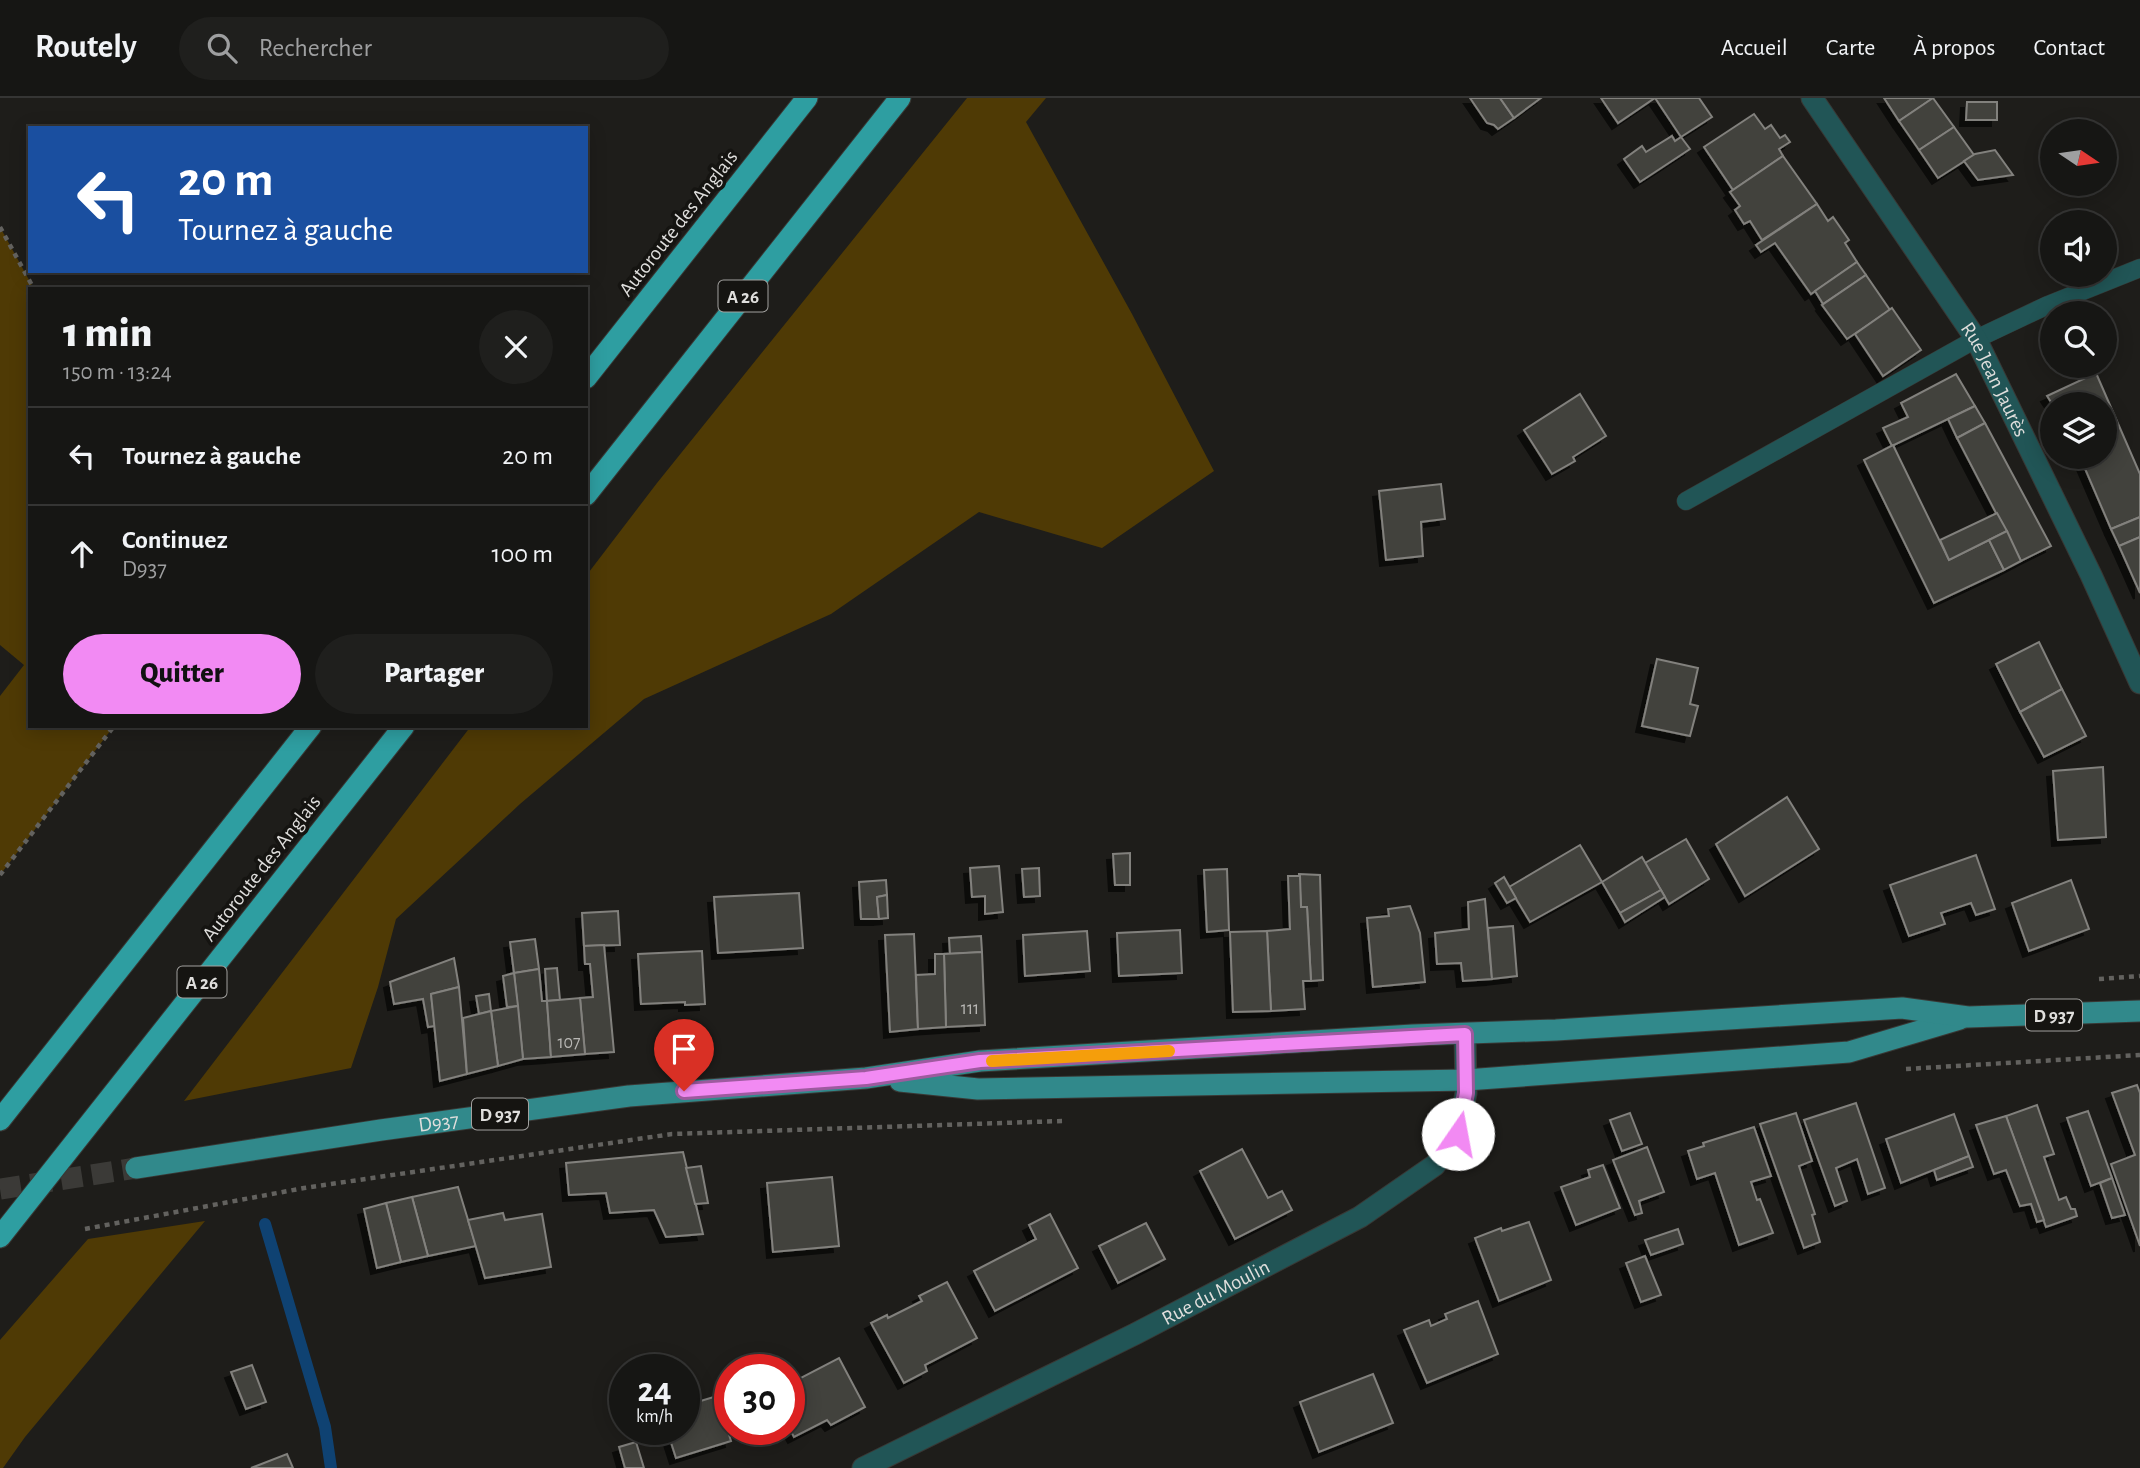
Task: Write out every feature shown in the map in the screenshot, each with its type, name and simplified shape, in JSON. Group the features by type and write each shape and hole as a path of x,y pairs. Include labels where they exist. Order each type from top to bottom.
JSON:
{"highway":[{"name":"Autoroute des Anglais","path":"588,375 807,98"},
{"name":"A 26","path":"588,492 900,98"},
{"path":"0,1120 309,728"},
{"name":"Autoroute des Anglais","path":"0,1237 402,728"}],"main road":[{"name":"D 937","path":"866,1078 980,1061 1902,1007 1968,1017 2140,1011"},
{"name":"D 937","path":"866,1078 978,1089 1466,1080 1849,1052 1968,1017"},
{"name":"D937","path":"136,1168 381,1130 629,1096 866,1078"}],"street":[{"name":"Rue Jean Jaurès","path":"1812,98 1976,339 2091,575 2140,683"},
{"name":"Rue du Moulin","path":"863,1468 1135,1334 1360,1217 1435,1165 1458,1134 1466,1093 1465,1034"}],"lane":[{"path":"1686,501 1976,339 2048,305 2140,268"}],"path":[{"path":"0,227 33,287"},
{"path":"0,875 112,728"},
{"path":"1899,1069 2140,1055"},
{"path":"85,1229 304,1188 672,1134 1071,1120"}],"shaded area":[{"path":"967,98 1046,98 1026,122 1132,314 1214,471 1102,548 979,512 831,614 644,699 520,804 396,919 378,987 351,1068 184,1101 469,728 588,728 588,573 657,483"},
{"path":"0,227 33,287 28,287 28,728 112,728 0,875 0,696 24,665 0,645"},
{"path":"205,1221 25,1437 3,1468 0,1468 0,1340 88,1239"}],"building":[{"path":"1470,98 1500,98 1514,118 1498,129 1487,123"},
{"path":"1500,98 1541,98 1514,118"},
{"path":"1601,98 1655,98 1618,123"},
{"path":"1655,98 1699,98 1712,117 1681,137"},
{"path":"1884,98 1933,98 1899,121"},
{"path":"1933,98 1954,127 1919,150 1899,121"},
{"path":"1967,102 1997,102 1997,120 1966,120"},
{"path":"1754,114 1765,129 1771,125 1780,138 1785,135 1790,142 1779,149 1783,156 1733,190 1704,147"},
{"path":"1954,127 1974,155 1938,178 1919,150"},
{"path":"1672,136 1675,141 1681,137 1690,149 1640,182 1624,159 1642,146 1646,152"},
{"path":"1995,150 2013,175 1978,180 1964,161 1975,154"},
{"path":"1783,156 1817,204 1762,240 1750,221 1744,224 1735,210 1740,206 1730,192"},
{"path":"1817,204 1828,221 1833,217 1849,240 1845,243 1857,262 1811,294 1775,243 1761,252 1756,245"},
{"path":"1857,262 1866,275 1823,304 1815,291"},
{"path":"1866,275 1890,310 1847,339 1822,305"},
{"path":"1892,308 1921,350 1883,376 1855,334"},
{"path":"1956,374 1975,406 1892,446 1883,428 1908,417 1901,403"},
{"path":"2085,378 2098,378 2104,392 2056,392"},
{"path":"1580,394 1606,436 1573,457 1575,461 1552,474 1524,430"},
{"path":"1975,406 1985,423 1957,438 1948,419"},
{"path":"2117,421 2140,474 2140,517 2111,529 2085,469 2117,469"},
{"path":"1985,423 2051,546 2021,561 1957,438"},
{"path":"1893,445 1949,560 1989,540 2004,570 1934,603 1864,460"},
{"path":"1441,484 1445,519 1421,522 1423,556 1386,560 1379,491"},
{"path":"1997,513 2007,531 1949,560 1940,540"},
{"path":"2140,517 2140,537 2119,546 2111,529"},
{"path":"2007,531 2021,561 2004,570 1989,540"},
{"path":"2140,537 2140,593 2119,546"},
{"path":"2039,642 2062,689 2020,712 1996,664"},
{"path":"1657,659 1698,668 1690,704 1698,706 1690,736 1642,726"},
{"path":"2062,689 2086,736 2044,757 2020,712"},
{"path":"2103,767 2106,837 2058,840 2053,771"},
{"path":"1787,797 1819,849 1745,896 1716,844"},
{"path":"1686,839 1709,879 1669,904 1645,863"},
{"path":"1580,845 1602,882 1530,922 1509,887"},
{"path":"1130,853 1130,885 1115,885 1113,854"},
{"path":"1976,855 1995,909 1976,915 1971,903 1941,913 1945,924 1909,936 1890,885"},
{"path":"1642,857 1661,890 1620,913 1602,882"},
{"path":"999,866 1003,912 985,914 985,896 972,897 970,868"},
{"path":"1039,868 1040,896 1024,897 1022,869"},
{"path":"1227,869 1229,930 1207,932 1204,870"},
{"path":"1299,874 1320,875 1323,980 1311,981 1307,907 1301,907"},
{"path":"1288,876 1300,876 1301,907 1307,907 1311,981 1303,981 1305,1009 1271,1011 1267,931 1290,929"},
{"path":"1504,877 1516,898 1507,903 1495,883"},
{"path":"886,880 887,895 877,897 879,919 861,919 859,882"},
{"path":"2071,880 2089,929 2029,951 2012,903"},
{"path":"1661,890 1665,897 1625,922 1620,913"},
{"path":"799,893 803,948 718,953 714,897"},
{"path":"887,895 888,918 879,919 877,897"},
{"path":"1485,899 1492,979 1463,981 1461,963 1437,964 1435,933 1469,929 1468,902"},
{"path":"1410,906 1420,933 1425,982 1373,987 1367,918 1389,916 1388,909"},
{"path":"618,911 620,945 584,946 582,913"},
{"path":"1513,926 1517,976 1492,979 1488,928"},
{"path":"1180,930 1182,973 1119,976 1117,933"},
{"path":"1087,931 1090,971 1025,976 1023,935"},
{"path":"1267,931 1271,1011 1233,1012 1230,932"},
{"path":"914,934 918,1029 890,1032 885,935"},
{"path":"981,936 982,952 950,954 949,938"},
{"path":"535,939 539,969 514,973 510,942"},
{"path":"604,945 614,1052 585,1054 580,998 593,997 590,964 585,964 584,946"},
{"path":"702,951 705,1004 641,1004 638,954"},
{"path":"982,952 985,1025 946,1027 944,954"},
{"path":"935,954 944,954 946,1027 918,1029 916,975 935,974"},
{"path":"454,958 459,987 431,994 435,1026 428,1027 423,999 394,1004 390,982"},
{"path":"557,968 560,1000 547,1001 545,969"},
{"path":"539,969 542,1001 547,1001 551,1057 523,1059 514,973"},
{"path":"514,973 518,1006 507,1007 503,976"},
{"path":"459,987 467,1074 440,1081 431,994"},
{"path":"489,994 491,1011 479,1014 476,996"},
{"path":"580,998 585,1054 551,1057 547,1001"},
{"path":"518,1006 523,1059 498,1066 491,1011"},
{"path":"491,1011 498,1066 467,1074 463,1018"},
{"path":"2137,1085 2140,1093 2140,1246 2111,1164 2135,1155 2112,1093"},
{"path":"1856,1103 1885,1188 1868,1194 1857,1159 1836,1168 1847,1201 1835,1206 1804,1120"},
{"path":"2037,1105 2054,1154 2044,1157 2059,1200 2066,1197 2077,1216 2046,1227 2006,1116"},
{"path":"2088,1111 2112,1178 2091,1186 2067,1118"},
{"path":"1630,1113 1642,1144 1622,1151 1610,1120"},
{"path":"1796,1113 1812,1161 1799,1166 1815,1214 1812,1215 1820,1242 1804,1248 1760,1124"},
{"path":"1954,1114 1969,1156 1901,1183 1886,1139"},
{"path":"2006,1116 2044,1220 2037,1222 2031,1204 2020,1206 2006,1170 1994,1174 1976,1125"},
{"path":"1754,1127 1771,1176 1751,1182 1773,1233 1739,1245 1715,1173 1697,1179 1688,1151 1704,1146 1703,1143"},
{"path":"1647,1147 1664,1192 1639,1201 1642,1213 1635,1215 1613,1160"},
{"path":"1242,1149 1268,1198 1282,1191 1292,1210 1235,1239 1200,1171"},
{"path":"683,1152 703,1234 666,1237 654,1210 610,1213 606,1193 569,1195 566,1163"},
{"path":"1969,1156 1973,1167 1937,1180 1934,1170"},
{"path":"1603,1165 1620,1208 1576,1225 1561,1187 1590,1177 1588,1170"},
{"path":"701,1166 708,1203 695,1204 686,1168"},
{"path":"832,1177 839,1246 773,1252 767,1183"},
{"path":"2112,1178 2125,1215 2112,1218 2100,1183"},
{"path":"458,1187 476,1246 428,1256 412,1197"},
{"path":"412,1197 428,1256 401,1262 386,1203"},
{"path":"386,1203 401,1262 377,1268 364,1209"},
{"path":"503,1213 505,1220 542,1214 551,1267 485,1278 468,1220"},
{"path":"1050,1214 1078,1268 995,1311 974,1271 1036,1239 1029,1225"},
{"path":"1529,1222 1551,1280 1499,1301 1475,1238 1501,1228 1502,1231"},
{"path":"1146,1223 1165,1259 1118,1283 1099,1246"},
{"path":"1678,1229 1683,1244 1651,1255 1645,1240"},
{"path":"1645,1256 1661,1295 1641,1302 1626,1263"},
{"path":"947,1282 977,1338 925,1365 927,1371 904,1383 871,1323 887,1315 888,1318 922,1301 919,1296"},
{"path":"1478,1301 1498,1354 1427,1383 1404,1330 1429,1320 1431,1326 1447,1319 1445,1314"},
{"path":"839,1358 865,1407 831,1425 827,1420 805,1431 805,1376"},
{"path":"252,1365 266,1402 246,1409 231,1372"},
{"path":"1373,1374 1393,1423 1319,1452 1300,1402"},
{"path":"714,1397 714,1445 718,1445 676,1458 672,1445 700,1445 700,1401"},
{"path":"637,1445 644,1468 625,1468 619,1447"},
{"path":"287,1454 293,1468 251,1468"}],"waterway":[{"path":"265,1224 325,1427 331,1468"}],"tunnel":[{"path":"0,1189 136,1168"}],"slow traffic":[{"path":"992,1061 1169,1051"}],"route":[{"path":"684,1091 866,1078 980,1061 1465,1034 1466,1093 1458,1134"}]}
